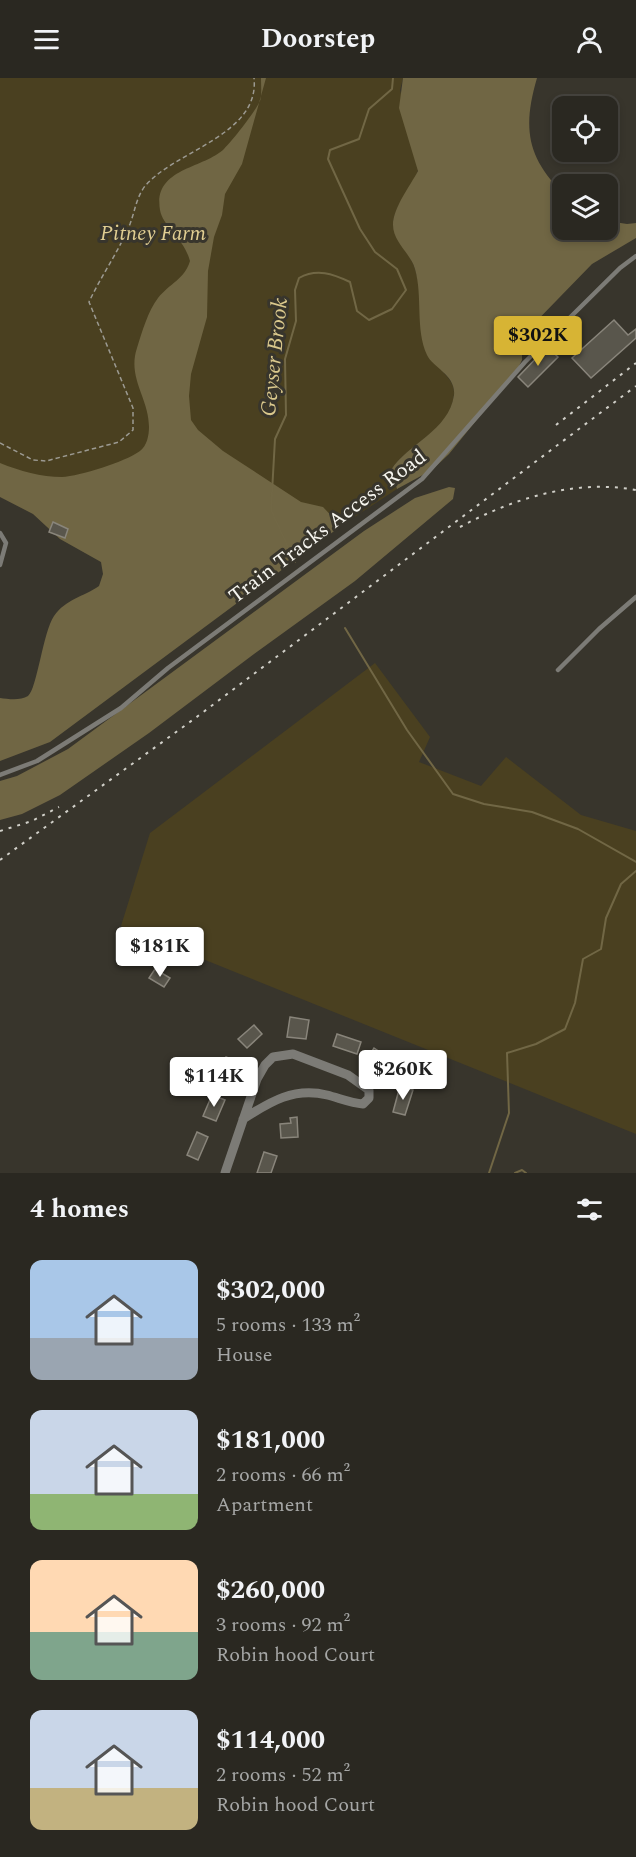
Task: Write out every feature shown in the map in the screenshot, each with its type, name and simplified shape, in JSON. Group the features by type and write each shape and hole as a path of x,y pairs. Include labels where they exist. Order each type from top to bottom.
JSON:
{"street":[{"path":"225,1173 243,1119 257,1079 273,1057 293,1054 348,1075 369,1090 369,1098 363,1104 324,1094 293,1094 278,1097 243,1119"}],"lane":[{"name":"Train Tracks Access Road","path":"0,775 36,761 121,708 168,668 422,479 525,362 620,268 636,256"},
{"path":"0,533 6,543 0,565"},
{"path":"558,670 599,629 636,597"}],"path":[{"path":"0,443 33,460 46,461 118,442 133,430 133,408 89,302 129,226 137,199 145,187 177,159 231,128 252,102 254,78"}],"green space":[{"name":"Pitney Farm","path":"0,78 403,78 400,90 414,144 418,170 395,214 394,229 415,269 433,352 439,367 448,377 454,389 454,394 445,418 428,436 398,460 391,470 397,489 341,526 333,516 237,583 0,470"},
{"path":"375,663 430,737 419,762 481,786 506,757 581,815 636,831 636,1134 121,926 150,833"}],"shaded area":[{"path":"261,78 266,78 261,96"},
{"path":"403,78 537,78 529,126 535,153 552,181 552,240 618,240 618,223 636,223 636,238 592,264 522,336 522,360 517,370 449,454 432,470 397,489 391,470 444,418 451,407 454,395 454,388 448,377 430,360 423,345 415,269 394,231 394,218 402,197 418,171 399,108"},
{"path":"259,103 242,164 225,194 222,215 214,237 208,271 207,317 191,374 189,396 191,420 198,430 223,451 301,502 323,507 341,526 50,742 0,761 0,698 18,699 28,696 54,616 69,602 99,586 103,574 101,562 60,539 33,514 0,497 0,463 31,473 62,477 113,464 140,451 144,446 149,427 146,407 136,379 137,348 154,303 184,273 190,261 183,246 162,216 160,196 164,186 172,178 224,149 244,126"},
{"path":"449,487 455,488 453,499 355,581 149,733 60,795 22,814 0,820 0,781 17,776 68,749 364,531 415,498"}],"building":[{"path":"614,320 628,335 636,329 636,338 591,378 572,358"},
{"path":"547,347 558,357 528,387 518,377"},
{"path":"53,522 68,529 65,538 49,532"},
{"path":"155,969 170,978 164,987 149,978"},
{"path":"290,1017 309,1020 306,1039 287,1037"},
{"path":"254,1025 262,1034 247,1048 238,1039"},
{"path":"337,1034 361,1042 357,1054 333,1046"},
{"path":"374,1048 386,1056 379,1067 367,1059"},
{"path":"226,1057 238,1062 228,1084 216,1079"},
{"path":"400,1086 413,1090 405,1115 393,1112"},
{"path":"212,1095 225,1100 216,1121 203,1116"},
{"path":"297,1117 298,1137 281,1138 280,1124 291,1123 290,1118"},
{"path":"197,1132 208,1137 198,1160 187,1155"},
{"path":"264,1152 277,1156 271,1173 257,1173"}],"waterway":[{"name":"Geyser Brook","path":"295,562 271,510 275,439 286,415 285,359 296,321 295,290 299,278 312,273 325,273 350,282 357,311 369,320 392,309 406,290 397,269 375,252 360,229 328,159 330,150 359,139 369,109 392,89 393,78"},
{"name":"Geyser Brook","path":"345,628 407,730 453,794 484,804 532,812 578,829 636,862"},
{"path":"489,1173 509,1113 507,1053 536,1044 565,1029 575,1003 583,959 601,949 606,918 621,884 636,871"},
{"path":"515,1173 522,1170 526,1173"}],"railway":[{"path":"556,425 636,363"},
{"path":"0,860 194,719 636,386"},
{"path":"460,527 502,507 568,489 613,487 636,490"},
{"path":"0,831 32,821 59,807"}]}
